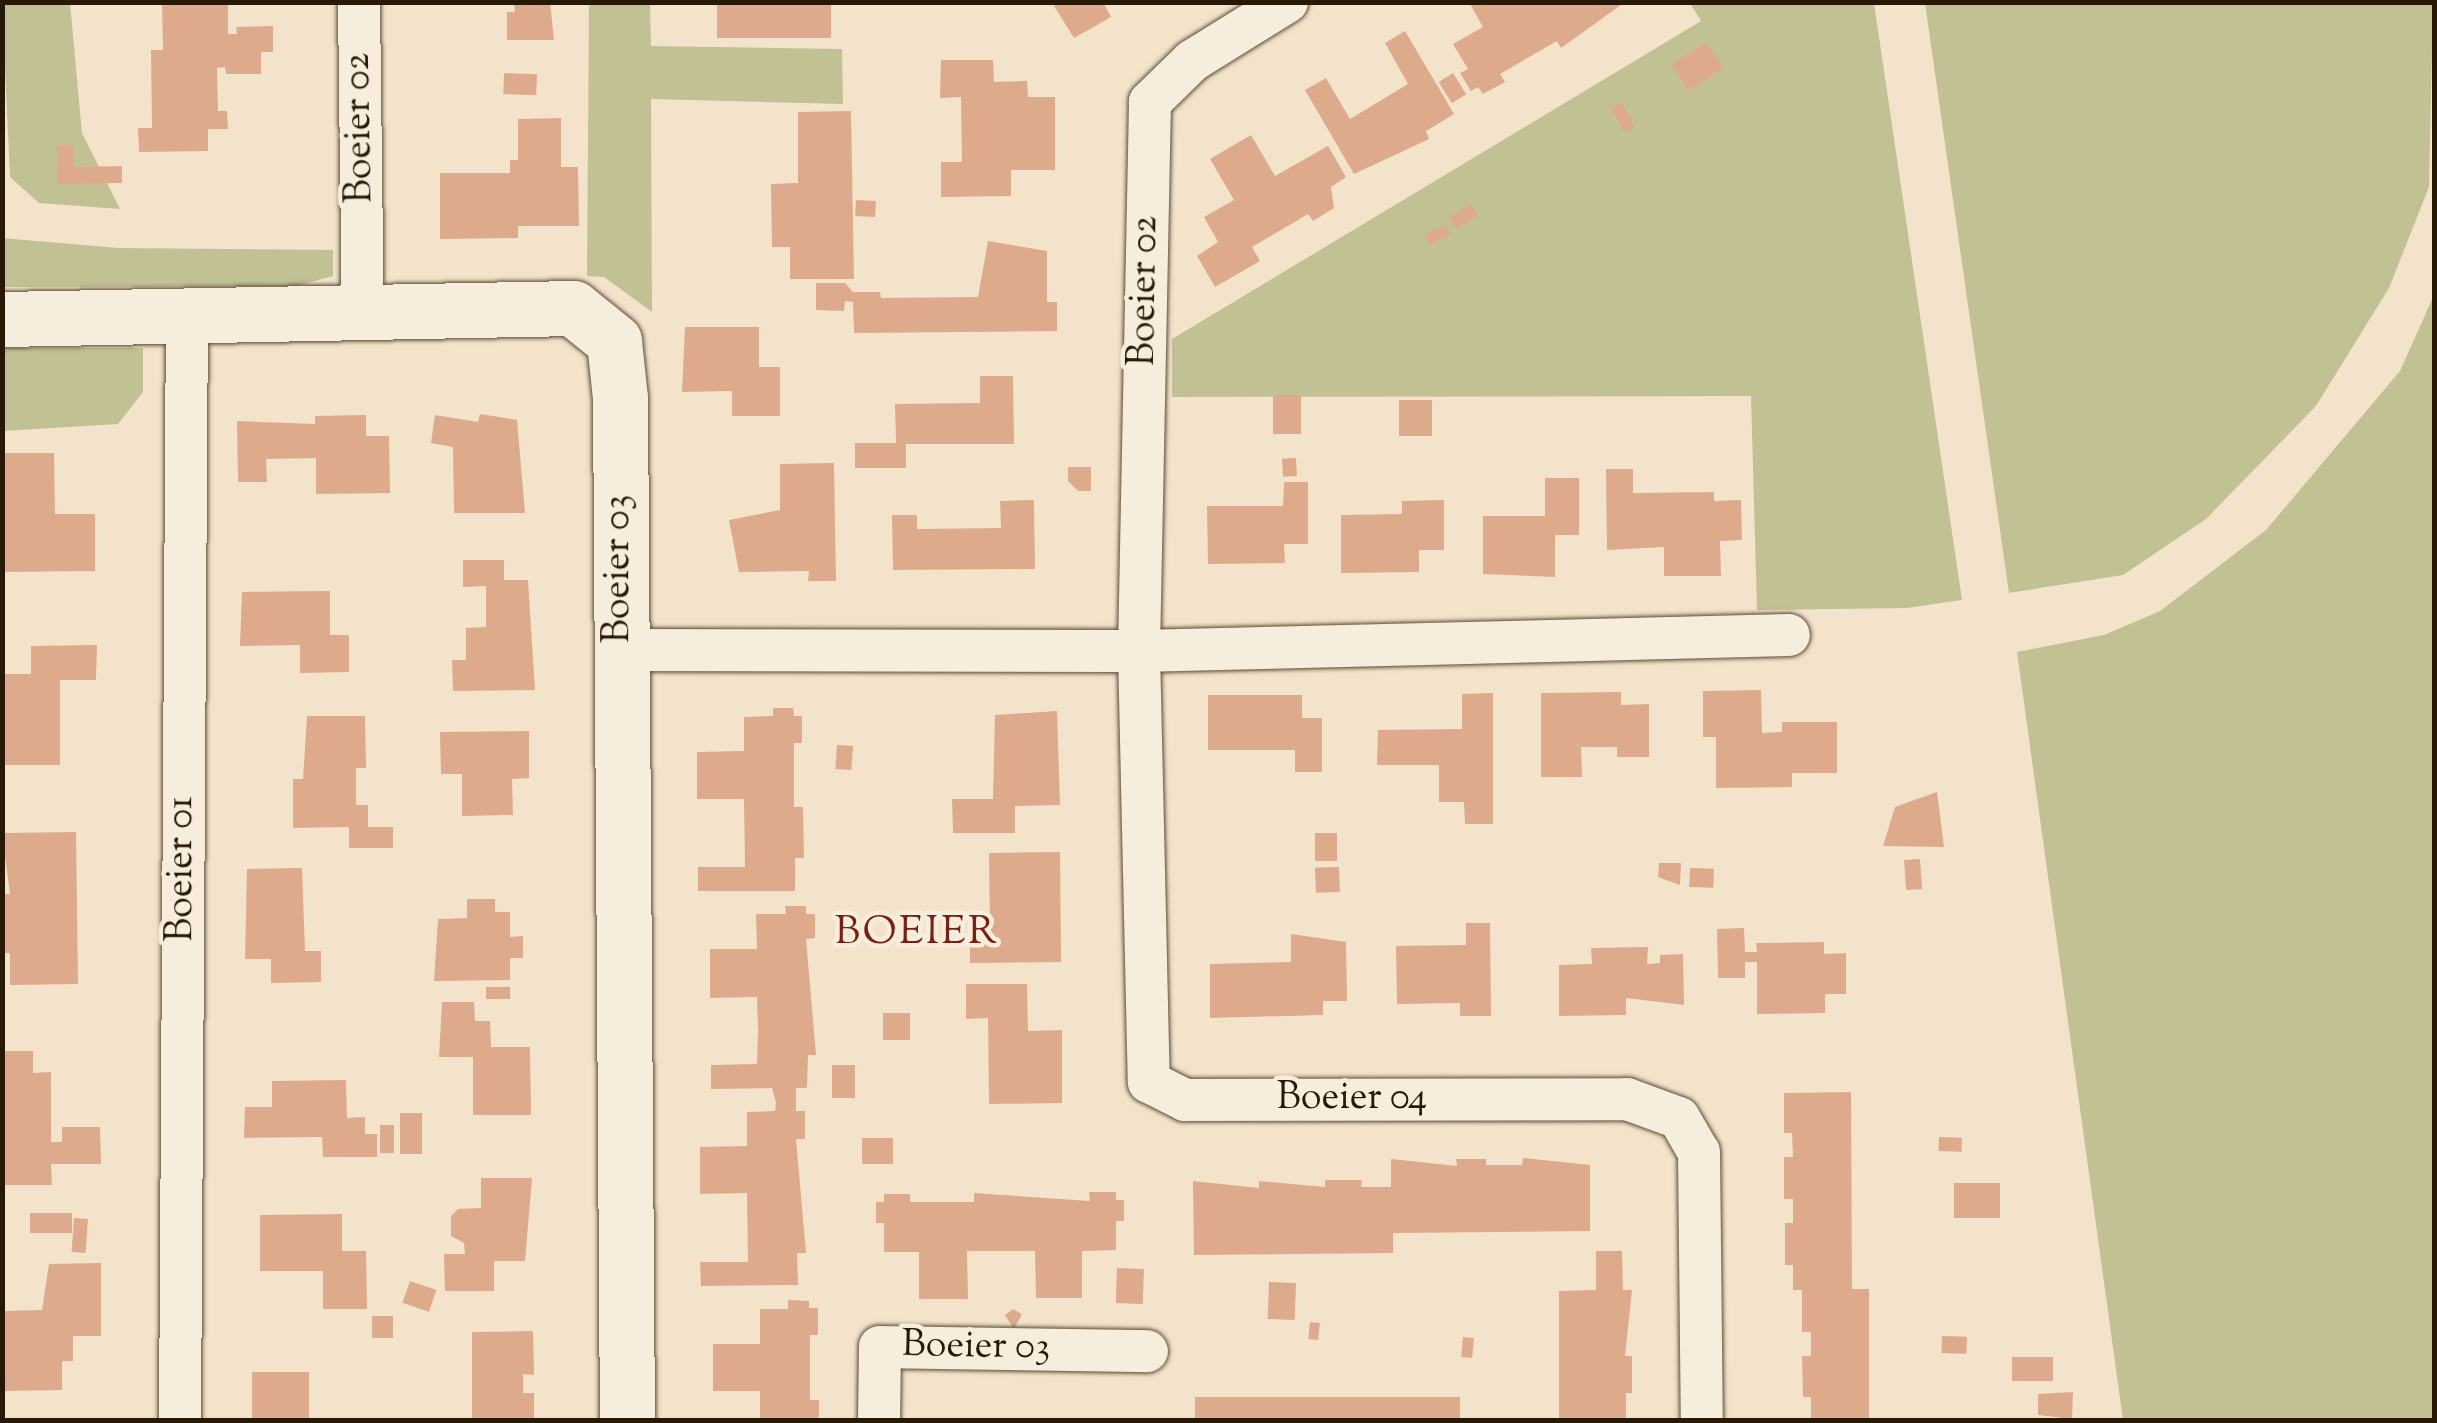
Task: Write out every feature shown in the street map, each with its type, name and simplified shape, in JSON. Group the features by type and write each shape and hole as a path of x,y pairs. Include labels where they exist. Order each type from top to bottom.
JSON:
{"street":[{"name":"Boeier 02","path":"359,2 363,312"},
{"name":"Boeier 02","path":"1139,651 1150,102 1192,61 1287,2"},
{"name":"Boeier 03","path":"2,319 573,308 614,341 621,650 627,1420"},
{"name":"Boeier 01","path":"180,1420 187,318"},
{"path":"621,650 1139,651 1789,635"},
{"name":"Boeier 04","path":"1139,651 1150,1082 1185,1100 1627,1099 1678,1118 1699,1152 1702,1420"},
{"name":"Boeier 03","path":"879,1420 880,1347 1147,1352"}],"shaded area":[{"path":"2,3 70,3 82,133 120,209 39,203 10,177"},
{"path":"589,3 650,3 651,46 842,49 843,104 651,99 652,312 604,277 587,276"},
{"path":"1690,3 1874,3 1962,600 1907,608 1757,610 1751,396 1172,397 1172,339 1701,21"},
{"path":"1925,3 2433,3 2429,187 2389,288 2316,406 2206,519 2123,575 2009,593"},
{"path":"2,238 118,248 333,250 333,276 296,286 3,287"},
{"path":"2434,295 2434,1420 2123,1420 2017,652 2104,635 2160,611 2266,530 2400,371"},
{"path":"3,348 143,348 143,392 118,424 3,431"}],"building":[{"path":"162,2 228,2 228,34 237,34 236,27 273,26 273,52 261,52 261,74 226,74 225,67 217,68 218,111 227,111 228,129 208,129 208,151 139,152 138,128 152,128 151,50 163,50"},
{"path":"514,2 550,2 554,40 507,40 507,12 515,12"},
{"path":"717,2 831,2 831,38 717,38"},
{"path":"1060,2 1103,2 1111,17 1074,38 1054,6"},
{"path":"1469,2 1625,2 1561,48 1557,41 1500,74 1505,82 1483,94 1478,87 1471,91 1460,73 1468,69 1453,44 1483,27"},
{"path":"1405,31 1454,114 1426,131 1429,139 1354,174 1305,90 1326,78 1350,119 1408,84 1385,43"},
{"path":"1707,42 1723,68 1688,91 1671,64"},
{"path":"941,60 993,60 994,82 1027,81 1028,97 1055,97 1055,170 1011,170 1011,196 941,197 941,162 962,162 961,97 940,98"},
{"path":"504,73 537,74 536,95 503,94"},
{"path":"1453,73 1466,94 1452,103 1439,82"},
{"path":"1622,102 1635,127 1624,132 1611,107"},
{"path":"851,111 854,279 790,279 790,247 772,247 771,184 798,183 798,112"},
{"path":"561,118 561,167 578,167 579,226 518,226 518,238 440,239 440,173 510,173 510,160 518,160 518,119"},
{"path":"1251,135 1275,176 1328,146 1346,177 1331,187 1334,208 1313,221 1308,214 1252,247 1260,261 1215,287 1197,256 1218,242 1204,217 1234,200 1210,159"},
{"path":"73,145 74,167 122,166 122,183 58,184 57,146"},
{"path":"856,200 876,201 875,217 855,216"},
{"path":"1471,204 1478,216 1456,229 1449,216"},
{"path":"1445,225 1450,235 1430,245 1425,235"},
{"path":"988,241 1047,251 1047,302 1057,302 1057,331 854,333 853,302 845,301 844,311 816,310 816,283 845,283 853,292 880,292 881,298 978,297"},
{"path":"685,327 759,327 759,367 780,367 780,416 732,416 732,391 682,392"},
{"path":"980,376 1013,376 1014,444 906,444 906,468 855,468 855,443 896,443 895,404 980,403"},
{"path":"1273,395 1301,395 1301,434 1273,434"},
{"path":"1399,400 1432,400 1432,436 1399,436"},
{"path":"480,414 517,420 525,513 454,513 453,447 431,443 435,415 478,422"},
{"path":"366,415 366,436 389,436 390,493 316,494 316,458 266,459 267,482 238,482 237,421 315,424 315,416"},
{"path":"2,453 54,453 55,514 95,514 95,571 2,572"},
{"path":"1296,458 1297,476 1283,477 1282,459"},
{"path":"834,463 836,581 808,581 809,571 739,572 729,520 780,510 780,464"},
{"path":"1068,467 1091,467 1091,491 1078,491 1068,481"},
{"path":"1606,469 1633,469 1633,493 1714,492 1714,501 1741,500 1742,540 1720,541 1721,576 1664,576 1664,547 1607,550"},
{"path":"1545,478 1579,478 1579,535 1555,535 1555,577 1483,574 1483,516 1545,516"},
{"path":"1284,482 1308,482 1308,544 1284,544 1285,563 1208,564 1207,506 1283,506"},
{"path":"1034,500 1035,569 893,570 892,515 917,515 917,529 1001,528 1000,501"},
{"path":"1444,500 1444,550 1419,550 1419,572 1341,573 1341,515 1402,514 1402,501"},
{"path":"463,560 504,560 504,580 528,580 535,690 453,691 452,660 466,660 466,628 486,627 486,586 463,587"},
{"path":"330,591 330,635 349,635 349,672 300,673 300,645 240,646 242,592"},
{"path":"97,645 96,680 60,680 60,765 2,765 2,674 31,674 31,646"},
{"path":"1761,690 1762,733 1782,732 1782,722 1837,722 1837,773 1792,773 1792,787 1716,788 1716,737 1703,737 1703,691"},
{"path":"1621,692 1621,705 1649,704 1649,757 1617,757 1617,747 1581,747 1582,777 1541,777 1541,693"},
{"path":"1493,693 1493,824 1465,824 1464,802 1439,802 1439,765 1377,765 1378,730 1462,729 1462,694"},
{"path":"1208,695 1302,695 1302,718 1322,718 1322,772 1295,772 1295,750 1208,750"},
{"path":"773,708 793,708 794,716 802,716 802,743 794,743 794,807 803,807 804,858 795,858 795,891 698,891 698,867 745,867 744,799 697,799 697,752 744,751 744,717 773,716"},
{"path":"1057,711 1060,805 1015,806 1015,833 953,833 952,799 993,799 995,715"},
{"path":"307,716 365,716 366,768 356,768 356,805 368,805 368,827 393,827 393,848 349,848 349,827 293,828 293,779 303,779"},
{"path":"529,731 529,778 512,779 513,815 462,816 462,774 441,774 440,732"},
{"path":"837,745 853,746 851,770 835,769"},
{"path":"1937,792 1944,847 1883,846 1895,807"},
{"path":"76,832 78,984 10,985 10,953 2,953 2,894 10,894 2,833"},
{"path":"1315,833 1337,833 1337,861 1315,861"},
{"path":"1060,852 1061,962 970,963 970,933 990,933 989,853"},
{"path":"1920,859 1922,889 1906,890 1904,860"},
{"path":"1659,863 1681,863 1680,885 1658,877"},
{"path":"1339,867 1340,892 1316,893 1315,868"},
{"path":"302,868 305,951 321,951 321,982 271,983 271,959 245,959 247,869"},
{"path":"1690,868 1714,869 1713,888 1689,887"},
{"path":"467,899 495,899 495,912 510,912 510,937 523,936 523,958 510,958 510,980 434,981 438,919 467,918"},
{"path":"785,906 806,906 806,914 815,914 815,938 806,939 816,1055 808,1055 807,1088 796,1088 796,1111 805,1111 805,1139 796,1139 806,1253 797,1253 798,1285 701,1286 700,1262 748,1262 747,1193 700,1194 700,1147 747,1146 747,1112 775,1111 776,1103 772,1088 711,1089 711,1065 757,1064 758,1031 757,997 710,998 710,949 757,949 756,914 786,914"},
{"path":"1466,923 1490,923 1491,1016 1460,1016 1460,1003 1397,1004 1396,946 1466,945"},
{"path":"1744,928 1745,952 1757,952 1756,943 1824,942 1824,954 1846,953 1846,994 1825,994 1825,1013 1757,1014 1757,962 1745,962 1745,978 1718,978 1717,929"},
{"path":"1291,934 1346,942 1347,1001 1323,1001 1323,1015 1210,1018 1210,964 1291,962"},
{"path":"1648,947 1647,964 1660,963 1660,955 1683,954 1684,1005 1626,998 1626,1015 1559,1016 1559,965 1592,964 1591,948"},
{"path":"966,984 1027,984 1028,1031 1062,1030 1062,1103 989,1104 988,1018 966,1019"},
{"path":"486,987 510,987 510,999 486,999"},
{"path":"442,1002 474,1002 475,1021 490,1021 491,1047 530,1047 531,1115 473,1115 473,1057 439,1057"},
{"path":"883,1013 910,1013 910,1040 883,1040"},
{"path":"2,1051 33,1051 33,1073 51,1072 51,1142 62,1142 62,1127 100,1127 101,1164 51,1164 52,1185 2,1185"},
{"path":"832,1065 855,1065 855,1098 832,1098"},
{"path":"346,1080 347,1118 365,1117 365,1134 377,1134 377,1157 323,1157 322,1137 244,1138 245,1107 272,1107 272,1081"},
{"path":"1851,1092 1852,1289 1869,1289 1869,1420 1811,1420 1811,1397 1803,1397 1802,1356 1811,1356 1811,1332 1802,1332 1802,1290 1793,1290 1793,1265 1785,1265 1785,1223 1793,1223 1793,1199 1784,1199 1784,1157 1793,1157 1792,1133 1784,1133 1784,1093"},
{"path":"400,1113 422,1113 422,1154 400,1154"},
{"path":"380,1125 394,1125 394,1153 380,1153"},
{"path":"1939,1137 1962,1138 1961,1152 1939,1151"},
{"path":"862,1138 893,1138 893,1164 862,1164"},
{"path":"1523,1158 1590,1165 1590,1231 1393,1233 1393,1253 1194,1255 1193,1181 1259,1188 1259,1181 1325,1187 1325,1180 1362,1180 1361,1187 1391,1187 1391,1159 1457,1166 1456,1159 1486,1159 1486,1165 1522,1165"},
{"path":"481,1178 532,1178 525,1261 494,1261 494,1291 445,1291 444,1254 465,1254 464,1243 451,1236 451,1216 458,1209 481,1208"},
{"path":"1954,1183 2000,1183 2000,1218 1954,1218"},
{"path":"1089,1192 1116,1192 1116,1200 1124,1200 1124,1221 1116,1221 1116,1250 1082,1251 1082,1298 1036,1298 1035,1251 967,1251 968,1299 919,1299 919,1252 884,1252 884,1223 876,1223 876,1202 884,1202 884,1194 910,1194 910,1202 974,1202 974,1193 1090,1201"},
{"path":"30,1213 72,1213 72,1233 30,1233"},
{"path":"342,1214 342,1251 366,1251 367,1309 323,1309 323,1271 260,1271 260,1215"},
{"path":"74,1218 88,1219 86,1253 72,1252"},
{"path":"1596,1251 1622,1251 1623,1290 1632,1290 1625,1356 1632,1356 1632,1393 1626,1393 1626,1420 1559,1420 1559,1291 1596,1290"},
{"path":"101,1263 101,1336 73,1336 73,1361 62,1361 62,1390 2,1391 2,1311 42,1310 49,1264"},
{"path":"1117,1268 1144,1269 1143,1304 1116,1303"},
{"path":"410,1281 436,1290 429,1312 403,1303"},
{"path":"1269,1282 1296,1283 1295,1320 1268,1319"},
{"path":"788,1300 809,1301 809,1308 818,1308 818,1335 810,1335 810,1400 819,1400 819,1420 760,1420 760,1391 713,1391 713,1344 760,1344 760,1309 788,1309"},
{"path":"1013,1309 1022,1314 1014,1329 1005,1315"},
{"path":"372,1316 393,1316 393,1338 372,1338"},
{"path":"1310,1322 1320,1323 1318,1340 1308,1339"},
{"path":"533,1331 534,1375 523,1374 523,1393 534,1393 534,1420 472,1420 472,1332"},
{"path":"1942,1336 1967,1337 1966,1354 1941,1353"},
{"path":"1463,1337 1474,1338 1472,1358 1461,1357"},
{"path":"2012,1357 2053,1357 2053,1381 2012,1381"},
{"path":"252,1372 309,1372 309,1420 252,1420"},
{"path":"2073,1392 2072,1419 2038,1415 2038,1394"},
{"path":"1195,1397 1460,1397 1460,1420 1195,1420"}],"district":[{"name":"BOEIER","path":"917,934"}]}
